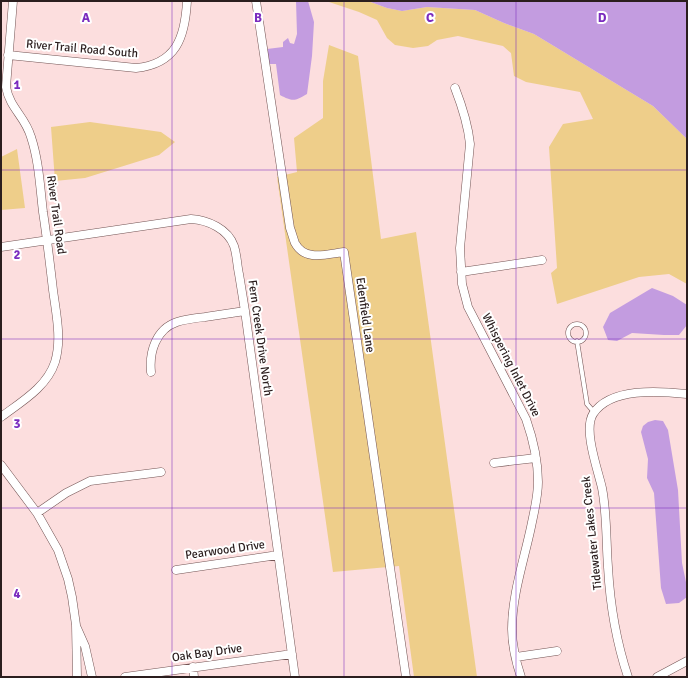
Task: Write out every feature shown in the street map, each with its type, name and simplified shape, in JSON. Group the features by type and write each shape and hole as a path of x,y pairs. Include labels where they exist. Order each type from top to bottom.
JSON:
{"street":[{"name":"River Trail Road","path":"1,417 41,386 55,362 58,338 47,240 34,146 27,126 11,105 7,96 6,87 8,55 13,1"},
{"name":"River Trail Road South","path":"8,55 136,68 150,66 162,61 174,51 184,29 187,1"},
{"name":"Edenfield Lane","path":"256,1 290,228 295,244 304,253 312,256 344,252 406,677"},
{"name":"Whispering Inlet Drive","path":"455,88 465,115 470,144 460,248 462,284 468,308 526,419 532,436 536,458 538,482 536,503 517,586 513,613 512,630 521,677"},
{"name":"Fern Creek Drive North","path":"1,247 196,219 207,221 219,228 230,238 233,245 245,311 295,677"},
{"path":"461,272 542,260"},
{"path":"151,372 150,361 154,344 161,333 169,326 182,320 245,311"},
{"path":"594,412 602,404 627,395 651,392 687,394"},
{"name":"Tidewater Lakes Creek","path":"594,412 590,426 590,437 602,490 608,568 616,636 628,677"},
{"path":"494,463 536,458"},
{"path":"1,465 37,513 58,550 68,580 76,625 76,677"},
{"path":"37,513 66,493 90,482 161,472"},
{"name":"Pearwood Drive","path":"176,570 278,555"},
{"path":"76,625 85,646 92,677"},
{"path":"516,657 557,650"},
{"name":"Oak Bay Drive","path":"125,677 292,654"},
{"path":"657,677 687,661"},
{"path":"193,667 194,677"}],"lane":[{"path":"575,324 581,325 586,332 584,338 578,342 571,339 568,334 570,328 575,324"},
{"path":"578,342 587,404 594,412"}],"shaded area":[{"path":"296,1 308,1 314,22 312,56 307,94 300,98 291,100 280,95 276,64 268,64 267,49 283,47 283,42 288,38 290,43 294,44 297,34"},
{"path":"326,1 368,1 387,8 402,11 427,7 475,10 534,34 653,106 687,139 687,284 669,274 639,277 557,304 551,273 557,268 549,147 563,124 593,119 580,92 526,82 514,76 511,53 503,46 458,36 437,40 428,46 413,48 395,45 387,38 377,20 359,12"},
{"path":"368,1 687,1 687,139 653,106 534,34 475,10 427,7 402,11 387,8"},
{"path":"329,45 358,56 381,239 416,232 477,677 414,677 399,566 333,572 277,177 297,172 294,138 323,118 323,81"},
{"path":"90,122 161,132 175,142 159,155 85,178 55,181 51,127"},
{"path":"17,149 25,208 1,210 1,157"},
{"path":"652,288 673,296 687,305 687,325 679,335 632,333 617,341 608,340 603,327 610,313"},
{"path":"655,420 663,421 668,430 678,490 682,563 687,587 687,597 679,603 666,604 661,588 654,493 647,478 648,459 641,432 643,426 648,422"}]}
